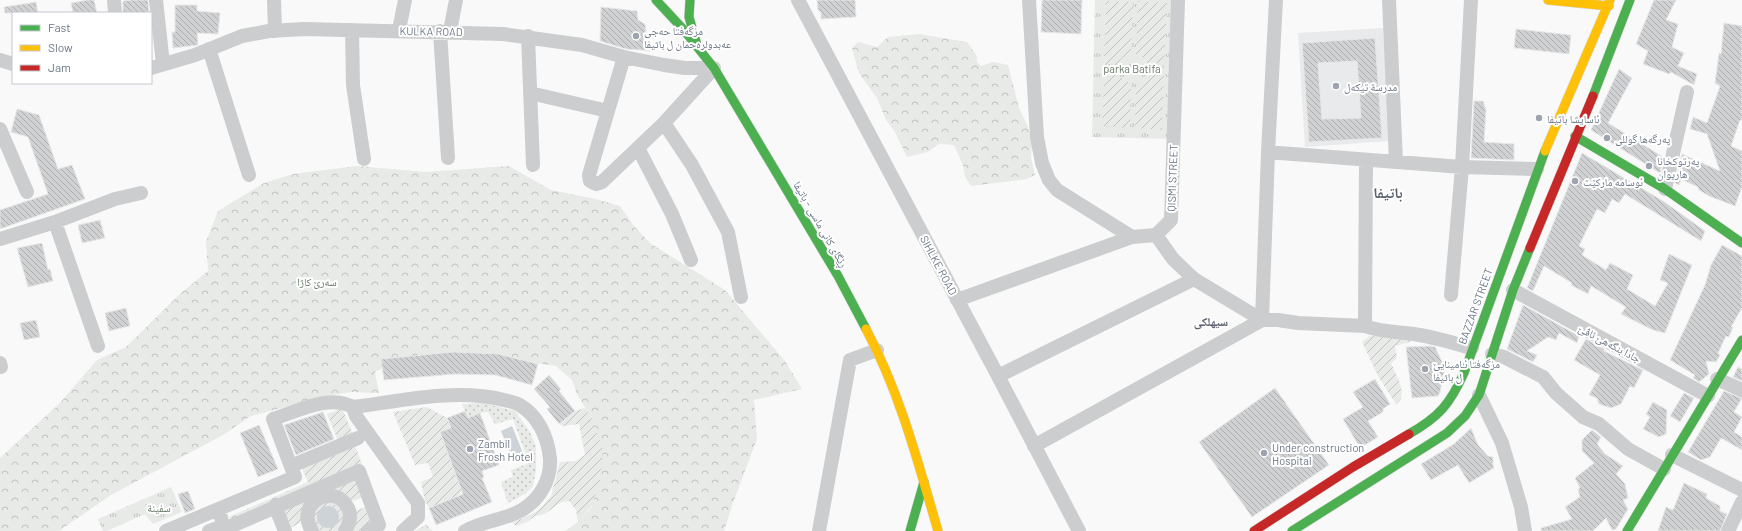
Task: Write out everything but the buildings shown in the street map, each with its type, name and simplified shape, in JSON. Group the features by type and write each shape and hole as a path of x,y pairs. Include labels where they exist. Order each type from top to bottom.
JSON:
{"main road":[{"name":"ڕێگای کانی ماسی - باتيفا","path":"656,0 683,29 714,68 826,257 877,350 906,421 938,531"},
{"path":"690,0 687,8 690,25 699,51"},
{"path":"1548,0 1609,3"},
{"name":"BAZZAR STREET","path":"1292,531 1350,482 1442,411 1455,393 1538,169 1630,0"},
{"name":"BAZZAR STREET","path":"1254,531 1447,433 1465,416 1479,394 1513,290 1575,136 1594,67 1609,3"},
{"path":"1575,136 1665,189 1742,243"},
{"path":"1627,531 1717,379 1742,340"},
{"path":"910,531 924,482"}],"street":[{"path":"114,0 115,12"},
{"path":"156,0 157,66"},
{"path":"274,0 275,31"},
{"path":"399,30 405,0"},
{"path":"448,158 445,31 456,0"},
{"name":"SIHLKE ROAD","path":"798,0 1079,531"},
{"path":"1029,0 1038,137 1042,163 1049,180 1057,190 1132,237"},
{"name":"QISMI STREET","path":"1156,235 1171,220 1178,0"},
{"path":"1262,320 1268,152 1276,0"},
{"path":"1389,0 1396,162"},
{"path":"1451,295 1462,166 1472,0"},
{"path":"352,30 353,85 364,159"},
{"name":"KULKA ROAD","path":"157,66 209,49 242,36 275,31 399,30 528,36 582,45 624,57 685,68 714,68"},
{"path":"528,36 533,165"},
{"path":"209,49 249,175"},
{"path":"624,57 589,175 590,181 596,184 602,182 664,123 714,68"},
{"path":"0,60 12,64"},
{"path":"1665,189 1688,92"},
{"path":"530,93 608,112"},
{"path":"664,123 692,165 728,232 741,297"},
{"path":"0,129 27,192"},
{"path":"638,148 672,214 691,260"},
{"path":"1268,152 1396,162 1538,169"},
{"path":"1366,160 1366,326"},
{"path":"0,239 55,222 115,199 141,193"},
{"path":"55,222 98,346"},
{"path":"957,300 1132,237 1156,235 1173,259 1194,279 1262,320"},
{"path":"998,376 1194,279"},
{"name":"جادا بنگەهێ ئاڤێ","path":"1513,290 1708,396"},
{"path":"1034,446 1262,320 1366,326 1376,330 1416,334 1472,348"},
{"path":"819,531 850,360 877,350"},
{"path":"1492,354 1504,357 1543,377 1556,393 1583,417 1599,424 1628,449 1664,469"},
{"path":"1717,379 1742,390"},
{"path":"1479,394 1502,443 1521,507 1524,531"},
{"path":"166,531 295,477 273,419 324,402 344,402 353,407 447,395 486,395 517,403 528,411 539,424 548,444 550,462 548,479 539,496 522,510 466,531"},
{"path":"353,407 356,416 418,503 418,517 403,531"},
{"path":"291,466 358,438"},
{"path":"1672,455 1742,490"},
{"path":"210,531 225,529 275,506 319,493 359,471 379,525 368,531"},
{"path":"319,493 341,500 348,509 350,518 345,531"},
{"path":"307,529 310,506 319,493"},
{"path":"348,509 370,501"},
{"path":"1728,531 1742,502"},
{"path":"275,506 285,531"},
{"path":"218,509 225,529"}],"shaded area":[{"path":"1383,28 1390,141 1305,147 1298,33"},
{"path":"512,426 525,458 514,462 501,431"},
{"path":"324,506 332,506 339,513 339,521 332,528 324,528 317,521 317,513"}],"green space":[{"name":"parka Batifa","path":"1095,0 1172,0 1169,139 1092,137"},
{"path":"1106,1 1133,2 1131,55 1127,54 1121,59 1119,65 1104,64"},
{"path":"1138,1 1167,3 1164,68 1148,67 1144,58 1141,55 1136,54"},
{"path":"919,34 967,42 977,56 977,62 981,66 993,62 1008,65 1019,108 1028,127 1032,143 1031,157 1035,175 1027,179 971,186 965,177 963,165 954,145 939,144 928,152 907,157 895,132 886,120 877,98 859,73 852,48 858,42 877,47 888,37"},
{"path":"1105,69 1119,70 1120,77 1131,84 1130,128 1102,126"},
{"path":"1147,72 1164,73 1162,130 1135,128 1136,84 1142,82"},
{"name":"سەرێ کاژا","path":"357,166 426,172 509,166 551,190 596,199 620,206 634,226 650,243 725,290 785,361 802,389 754,400 757,439 724,531 565,531 578,522 592,507 592,419 577,394 572,380 556,366 494,357 387,366 375,372 379,393 352,392 325,396 251,416 223,435 111,495 59,531 0,531 0,458 59,404 97,360 126,347 181,293 208,271 206,242 218,211 264,183 293,174"},
{"path":"1370,336 1396,337 1413,341 1395,346 1397,358 1391,363 1402,391 1401,399 1396,404 1378,376 1362,342"},
{"path":"483,403 515,411 530,432 536,446 536,470 533,486 525,494 508,503 501,482 513,477 511,470 529,463 513,419 495,424 488,412 480,413 468,418 462,404"},
{"path":"427,407 447,418 451,428 440,433 456,476 472,482 459,495 429,508 425,501 421,482 433,477 428,463 415,465 393,412"},
{"path":"342,408 354,437 339,443 327,414"},
{"path":"585,408 592,419 603,450 600,480 591,507 578,522 576,510 569,501 559,503 545,514 535,516 527,522 516,526 513,523 539,510 551,496 560,462 576,461 585,455 579,424 563,426 559,424 575,411"},
{"path":"354,443 362,464 310,487 301,466"},
{"path":"357,478 364,497 349,502 327,489"},
{"path":"308,482 310,487 231,522 229,517"},
{"name":"سفينة","path":"171,487 182,512 153,524 145,514 107,531 103,531 98,519"},
{"path":"313,495 303,521 289,529 280,510"},
{"path":"328,501 342,508 345,518 341,528 337,531 320,531 317,528 312,513 314,508"},
{"path":"369,505 374,523 361,531 349,531 354,512"},
{"path":"426,525 433,531 414,531"}],"traffic: fast":[{"path":"656,0 683,29 714,68 838,276 866,329"},
{"path":"690,0 689,17 697,45"},
{"path":"1593,96 1630,0"},
{"path":"1575,136 1665,189 1742,243"},
{"path":"1409,434 1436,415 1454,393 1459,384 1545,151"},
{"path":"1292,531 1447,433 1465,416 1479,395 1513,290 1530,248"},
{"path":"1627,531 1742,340"},
{"path":"910,531 924,482"}],"traffic: slow":[{"path":"1548,0 1609,6"},
{"path":"1545,151 1610,0"},
{"path":"866,329 889,378 907,428 938,531"}],"traffic: jam":[{"path":"1530,248 1593,96"},
{"path":"1254,531 1353,467 1409,434"}],"place":[{"name":"مزگەفتا حەجی عەبدولرەحمان ل باتیفا","path":"636,36"},
{"name":"مدرسة تيكه‌ل","path":"1336,86"},
{"name":"ئاسایشا باتیفا","path":"1539,118"},
{"name":"په‌رگه‌ها گوللی","path":"1607,138"},
{"name":"په‌رتوكخانا هاریوان","path":"1649,166"},
{"name":"ئوسامە مارکێت","path":"1575,181"},
{"name":"مزگەفتا ئـامینایێ ل باتیفا","path":"1425,369"},
{"name":"Zambil Frosh Hotel","path":"470,449"},
{"name":"Under construction Hospital","path":"1264,453"}],"district":[{"name":"باتیفا","path":"1388,192"},
{"name":"سيهلكى","path":"1211,321"}]}
